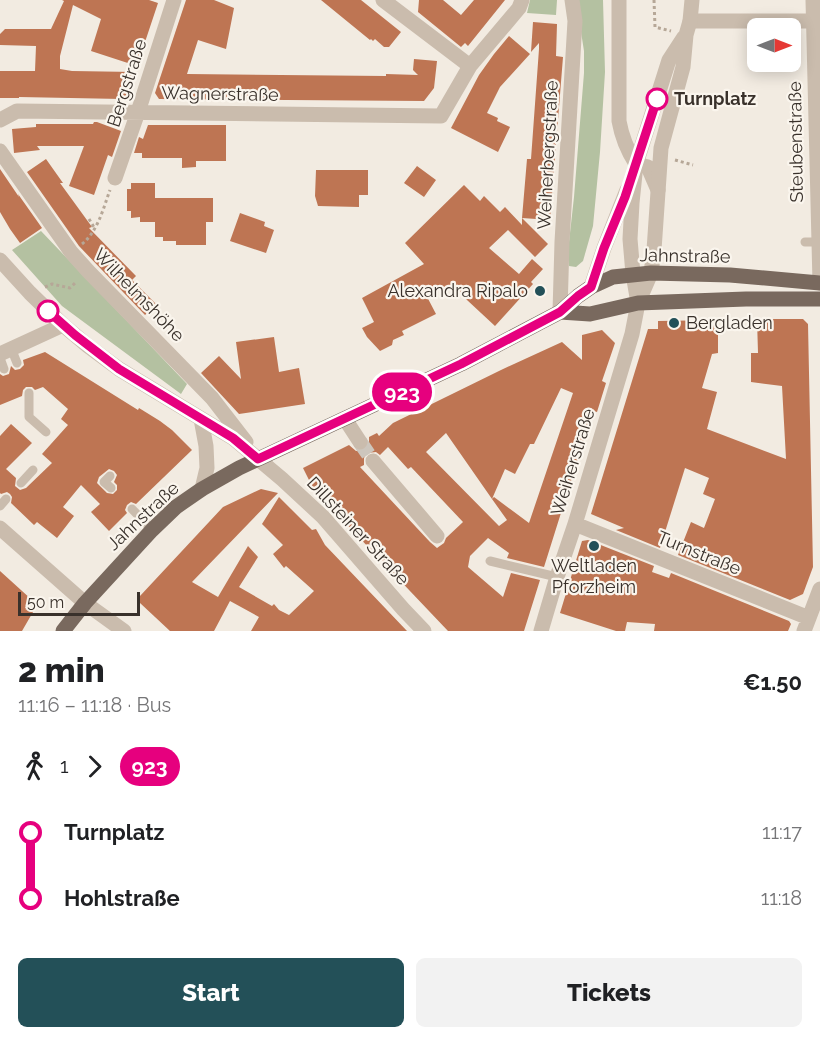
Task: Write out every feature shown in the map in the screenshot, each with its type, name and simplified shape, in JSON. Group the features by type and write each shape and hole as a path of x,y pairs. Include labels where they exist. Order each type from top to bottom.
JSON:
{"main road":[{"name":"Jahnstraße","path":"63,631 85,603 152,531 177,507 202,489 258,459 461,364 560,312 591,287 613,277 651,273 730,275 820,283"},
{"path":"560,312 590,314 638,303 820,299"}],"street":[{"name":"Bergstraße","path":"115,178 174,0"},
{"path":"383,0 470,66 519,8 522,0"},
{"name":"Weiherbergstraße","path":"560,312 575,21 572,0"},
{"path":"619,0 619,121 625,146 636,164 630,239 638,303"},
{"path":"638,303 651,273 661,148 683,67 692,0"},
{"name":"Steubenstraße","path":"813,0 812,242 820,283"},
{"path":"801,22 813,21"},
{"path":"688,28 747,25"},
{"path":"591,287 625,197 669,60 688,28"},
{"name":"Wagnerstraße","path":"0,120 17,111 441,116 470,66"},
{"name":"Wilhelmshöhe","path":"0,151 71,252 212,398 258,459"},
{"path":"636,164 648,167 658,190"},
{"name":"Dillsteiner Straße","path":"0,260 63,325 119,369 233,438 258,459 323,517 424,631"},
{"name":"Weiherstraße","path":"541,631 632,334 638,303"},
{"path":"6,358 63,325"},
{"path":"201,419 207,468 202,489"},
{"path":"345,419 360,442"},
{"path":"373,460 437,536"},
{"name":"Turnstraße","path":"575,524 807,624"},
{"path":"0,528 85,603 124,631"},
{"path":"807,624 820,589"}],"lane":[{"path":"29,393 29,417 46,432"},
{"path":"21,483 33,470"},
{"path":"110,476 104,482 111,488"},
{"path":"132,509 152,531"},
{"path":"490,561 557,577"}],"path":[{"path":"654,0 656,27 662,29"},
{"path":"673,160 693,165"},
{"path":"77,247 89,238 95,229 106,201"},
{"path":"88,219 95,229"},
{"path":"30,293 52,284 70,288 81,278"}],"green space":[{"path":"530,0 557,0 556,15 527,13"},
{"path":"576,0 603,0 605,72 593,226 583,261 576,267 569,266 568,251 584,51"},
{"path":"41,231 187,384 181,394 62,306 12,250"}],"building":[{"path":"62,0 149,0 158,3 137,66 91,51 101,19 73,5 60,56 60,69 135,72 127,94 122,99 0,98 0,71 35,71 36,46 0,45 0,34 5,29 51,29 64,1"},
{"path":"186,0 214,0 234,8 226,49 198,40 187,74 418,75 413,70 414,59 437,61 434,88 424,101 159,99 155,93"},
{"path":"321,0 361,0 401,32 389,47 384,47 375,39 370,40"},
{"path":"419,0 443,0 461,15 474,0 505,0 468,46 465,43 461,47 418,12"},
{"path":"533,22 557,24 556,56 563,57 550,220 522,218 527,159 531,159 539,49 539,43 531,52"},
{"path":"509,36 530,54 500,87 487,113 510,127 498,152 451,128 479,75"},
{"path":"94,122 121,131 112,157 108,155 94,195 69,186 84,146 37,146 40,150 14,153 12,129 36,127 36,124 93,124"},
{"path":"148,125 226,125 226,161 196,161 196,167 182,168 182,158 142,158 142,153 134,153 139,137 143,139"},
{"path":"46,159 63,183 60,183 92,227 89,228 136,276 132,280 156,304 145,315 79,246 27,172"},
{"path":"417,166 436,180 424,197 404,183"},
{"path":"0,169 42,228 20,243 0,212"},
{"path":"316,170 368,170 368,195 359,195 359,207 318,206 315,196"},
{"path":"131,183 155,183 155,198 213,198 213,222 206,222 206,245 176,245 176,241 163,241 163,237 155,237 155,222 140,222 140,217 131,218 131,211 127,211 127,189 131,189"},
{"path":"464,185 480,201 484,196 500,212 505,207 522,225 522,218 548,244 535,257 508,230 489,248 519,274 532,259 543,269 531,282 533,284 495,326 453,287 424,291 436,314 402,331 404,335 393,340 392,345 380,351 362,328 374,322 362,298 424,264 405,243"},
{"path":"240,213 265,222 264,226 274,230 266,253 230,241"},
{"path":"757,319 803,319 808,324 813,567 803,594 790,600 678,555 691,522 704,528 715,499 703,494 709,478 685,468 660,548 616,530 624,528 591,514 648,329 658,329 658,321 718,320 718,353 712,354 702,388 717,392 707,429 786,459 782,386 751,382 751,353 758,353"},
{"path":"602,330 615,343 602,381 606,383 597,412 593,411 544,567 507,558 509,553 488,538 470,556 468,567 503,597 511,573 540,580 524,631 448,631 314,490 303,468 349,445 356,451 365,450 369,446 369,437 377,433 379,436 393,423 562,342 582,360 582,335","holes":["561,388 573,393 529,523 494,497 492,499 505,469 515,474 530,444 534,444","446,433 507,520 499,526 426,452","388,447 408,469 411,467 463,522 437,548 360,467 364,465 367,453 376,452 380,455"]},
{"path":"274,337 279,372 299,368 305,404 239,414 201,373 219,356 241,379 236,342"},
{"path":"45,352 138,410 139,408 160,421 192,450 136,504 131,502 127,505 125,510 127,513 109,531 91,512 100,504 81,485 63,507 74,516 57,538 37,522 34,525 11,503 10,494 0,493 0,436 11,424 32,443 6,469 16,478 15,486 20,490 26,488 52,463 42,454 68,425 61,419 68,409 43,387 35,390 32,387 26,387 22,396 0,405 0,374 3,376 9,374 11,366 15,370 20,369 24,365 23,360","holes":["109,469 117,475 114,482 117,490 113,494 107,493 97,483 99,477"]},
{"path":"261,489 278,493 192,582 218,597 248,546 258,557 239,587 272,606 274,604 279,610 289,615 314,591 286,566 284,568 273,554 283,545 262,524 279,497 312,530 316,529 325,545 407,631 251,631 259,617 230,601 214,631 170,631 140,603 140,596 223,507"},
{"path":"588,540 654,566 652,572 669,578 671,573 789,621 791,624 788,631 654,631 655,624 627,622 625,631 616,631 560,613 582,541"},
{"path":"0,571 32,600 27,606 33,612 22,631 0,631"}],"tunnel":[{"path":"360,442 373,461"}],"bus line":[{"name":"923","path":"48,311 119,369 233,438 258,459 461,364 560,312 591,287 625,197 657,99"}],"place":[{"name":"Turnplatz","path":"657,99"},
{"name":"Alexandra Ripalo","path":"540,291"},
{"name":"Bergladen","path":"674,323"},
{"name":"Weltladen Pforzheim","path":"594,546"}]}
